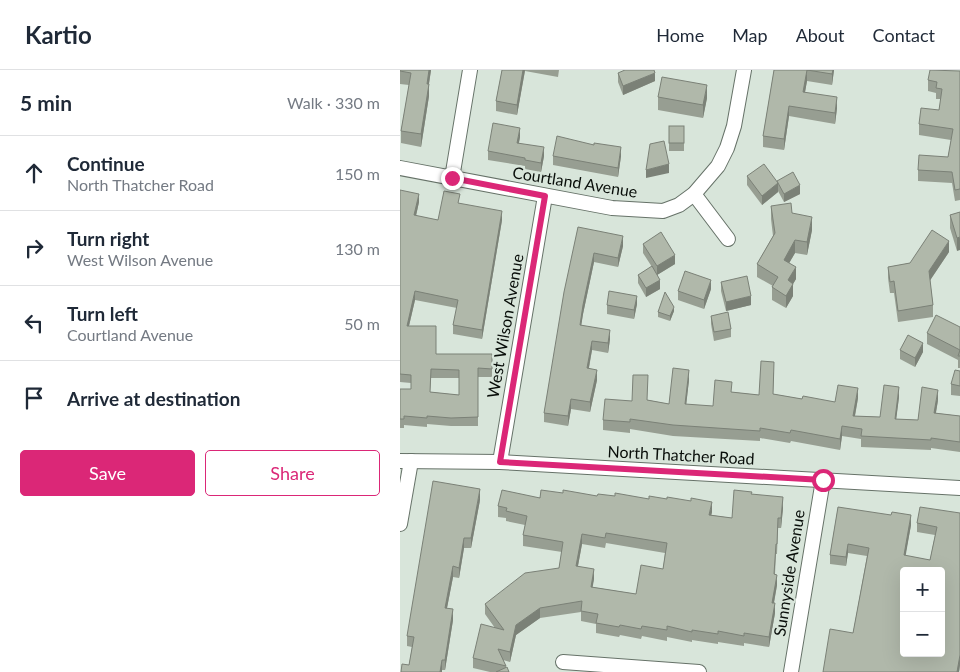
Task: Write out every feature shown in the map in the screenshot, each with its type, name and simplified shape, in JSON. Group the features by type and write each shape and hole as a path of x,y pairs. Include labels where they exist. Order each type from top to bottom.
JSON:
{"street":[{"path":"452,178 470,70"},
{"name":"Courtland Avenue","path":"400,168 612,208 662,211 680,205 694,194 718,166 727,148 734,126 744,70"},
{"path":"694,194 728,239"},
{"name":"West Wilson Avenue","path":"500,462 545,196"},
{"path":"400,524 405,461"},
{"name":"North Thatcher Road","path":"405,461 500,462 960,488"},
{"name":"Sunnyside Avenue","path":"791,672 823,480"},
{"path":"563,662 699,672"}],"building":[{"path":"400,70 429,70 427,84 429,84 421,134 401,131 411,73"},
{"path":"502,70 523,70 517,105 496,101"},
{"path":"625,70 654,70 655,73 623,86 618,73"},
{"path":"774,70 807,70 803,92 837,97 835,113 789,106 784,139 763,136"},
{"path":"807,70 833,70 832,74"},
{"path":"930,70 960,71 960,189 955,190 952,172 918,170 919,155 948,157 953,129 919,124 921,108 939,110 942,89 936,88 937,82 928,80"},
{"path":"662,77 707,85 703,105 658,97"},
{"path":"493,123 520,128 517,143 544,147 541,163 488,151"},
{"path":"669,126 684,126 684,143 669,143"},
{"path":"557,136 594,145 594,143 621,147 618,168 553,156"},
{"path":"664,141 669,164 646,170 650,144"},
{"path":"764,164 778,183 762,196 747,176"},
{"path":"793,172 800,185 784,194 777,181"},
{"path":"400,190 419,194 414,215 438,220 444,191 460,194 458,203 502,211 482,330 453,325 458,300 415,291 407,326 436,326 436,354 492,354 492,369 478,368 478,417 451,418 427,416 427,418 404,416 404,419 400,419 400,389 411,389 411,375 400,374","holes":["431,369 459,370 459,395 430,392"]},
{"path":"791,203 792,213 812,217 807,242 795,240 784,260 796,267 788,280 793,284 786,296 772,287 778,277 757,264 775,233 771,206"},
{"path":"960,212 960,237 957,238 950,215"},
{"path":"578,227 623,236 618,258 594,253 580,325 610,330 608,343 592,341 587,368 597,370 590,402 571,399 568,416 544,413 564,292"},
{"path":"932,230 949,241 929,271 933,305 898,311 894,281 890,282 888,267 910,263"},
{"path":"661,232 675,255 657,266 643,244"},
{"path":"652,266 660,280 646,288 638,275"},
{"path":"685,271 711,280 704,300 678,291"},
{"path":"747,276 751,296 726,302 721,282"},
{"path":"609,291 637,296 634,310 607,305"},
{"path":"665,292 674,307 670,316 658,312"},
{"path":"728,312 731,329 714,332 711,316"},
{"path":"936,315 960,327 960,350 927,333"},
{"path":"908,335 923,343 915,358 900,350"},
{"path":"761,361 774,362 773,394 802,399 803,396 835,402 838,385 858,388 853,416 880,417 884,385 899,387 895,419 918,420 922,387 938,390 934,413 960,416 960,442 931,438 931,440 861,436 862,429 842,426 840,439 791,430 790,433 760,428 760,431 673,425 630,419 630,422 603,420 605,399 632,401 633,375 648,375 647,400 669,404 673,368 689,370 685,404 713,406 715,380 732,382 731,392 759,395"},
{"path":"955,370 960,371 960,386 951,384"},
{"path":"433,481 480,489 471,538 464,538 459,568 453,566 445,608 453,609 445,660 442,660 440,672 401,672 402,664 409,665 414,637 407,636"},
{"path":"502,490 540,498 541,490 563,493 563,490 597,496 598,494 615,496 615,493 649,499 649,496 691,501 691,498 712,502 709,515 732,518 734,490 752,492 751,494 783,497 781,518 778,518 774,574 777,575 772,603 775,603 769,637 744,633 744,636 718,631 718,634 692,630 692,632 667,626 667,630 642,626 641,629 596,623 598,614 581,611 582,601 540,608 516,625 510,652 498,649 506,666 473,658 481,624 504,630 485,604 525,573 559,568 563,542 523,535 527,516 506,511 507,508 498,506","holes":["606,533 667,543 663,569 641,565 636,594 591,587 594,569 576,566 582,534 605,538"]},
{"path":"838,507 891,515 892,512 911,515 904,555 930,560 937,527 917,523 920,507 960,513 960,655 957,672 823,672 830,629 853,633 869,548 848,544 846,557 830,555"},
{"path":"507,667 509,672 496,672"}],"route":[{"path":"452,178 545,196 500,462 823,480"}]}
